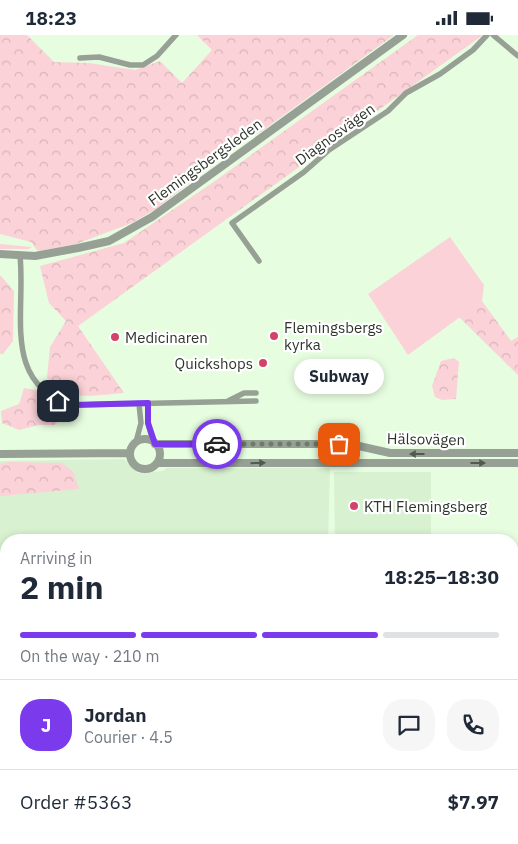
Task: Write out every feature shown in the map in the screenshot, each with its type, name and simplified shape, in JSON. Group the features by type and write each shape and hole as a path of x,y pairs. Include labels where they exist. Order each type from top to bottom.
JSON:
{"street":[{"path":"80,58 99,57 130,65 143,65 154,59 176,35"},
{"name":"Flemingsbergsleden","path":"0,254 20,257 56,253 109,241 152,217 403,35"},
{"name":"Diagnosvägen","path":"259,261 232,223 304,172 329,150 388,111 406,93 440,74 473,50 487,35"},
{"path":"493,35 518,56"},
{"path":"20,257 22,355 35,383 58,401 73,405 256,401"},
{"path":"226,402 244,393 256,393"},
{"path":"138,403 141,423 136,442 130,453 132,461 142,469 150,468 157,463 160,455 148,423 148,403"},
{"path":"136,442 144,439 154,443"},
{"name":"Hälsovägen","path":"154,443 350,444 390,453 518,453"},
{"path":"0,454 130,453"},
{"name":"Hälsovägen","path":"157,463 518,463"}],"shaded area":[{"path":"124,459 138,473 163,471 167,468 330,468 328,534 0,534 0,461"},
{"path":"334,472 431,472 431,534 335,534"}],"green space":[{"path":"0,35 27,35 54,62 89,63 135,70 160,61 182,83 212,50 197,35 394,35 262,131 242,142 156,209 132,223 76,244 40,251 31,242 0,234"},
{"path":"418,35 483,35 78,326 124,393 90,396 68,395 47,378 50,347 66,321 49,303 40,266 124,243 212,183"},
{"path":"450,237 484,285 482,301 408,355 368,294"},
{"path":"0,244 32,247 29,249 0,249"},
{"path":"0,275 14,291 13,341 3,354 0,354"},
{"path":"482,301 511,341 518,337 518,375 458,316"},
{"path":"454,358 459,362 456,399 442,400 435,397 432,386 441,361"},
{"path":"24,388 35,390 66,411 55,425 39,425 19,430 2,423 1,411 19,404"},
{"path":"8,462 62,463 73,471 79,489 0,496 0,464"}],"way so far":[{"path":"217,444 339,444"}],"place":[{"name":"Flemingsbergs kyrka","path":"274,336"},
{"name":"Medicinaren","path":"115,337"},
{"name":"Quickshops","path":"263,363"},
{"name":"Subway","path":"339,444"},
{"name":"KTH Flemingsberg","path":"354,506"}],"route":[{"path":"58,401 73,405 148,403 149,432 155,444 217,444"}]}
